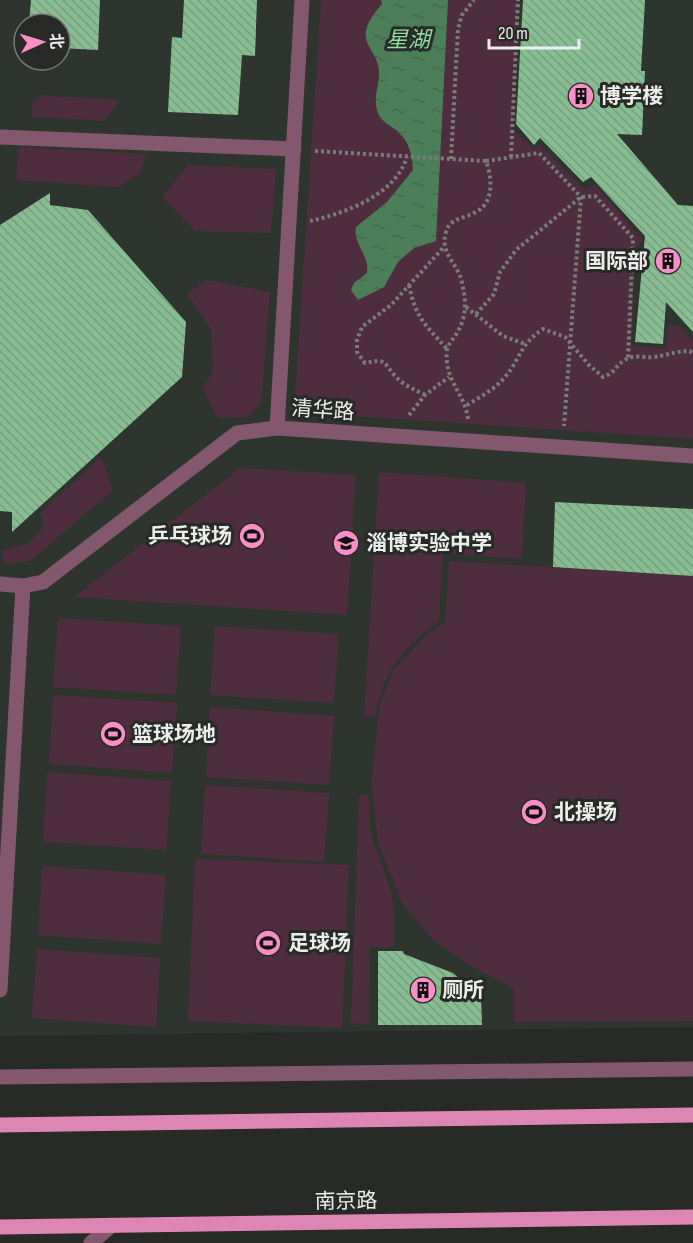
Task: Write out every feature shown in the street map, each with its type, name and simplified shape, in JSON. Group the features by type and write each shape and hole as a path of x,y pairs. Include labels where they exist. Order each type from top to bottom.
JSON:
{"main road":[{"path":"0,1125 693,1116"},
{"name":"南京路","path":"0,1227 693,1217"}],"street":[{"path":"277,428 302,0"},
{"path":"0,137 294,149"},
{"name":"清华路","path":"0,584 23,586 43,582 237,433 277,428 693,456"},
{"path":"0,990 23,586"},
{"path":"0,1077 693,1069"},
{"path":"91,1243 112,1226"}],"path":[{"path":"451,159 458,29 462,15 474,0"},
{"path":"511,157 518,0"},
{"path":"294,149 486,161 539,153 581,197 562,447"},
{"path":"289,227 339,214 357,206 403,170 407,157"},
{"path":"425,395 396,378 387,363 379,360 365,363 357,352 357,340 362,327 391,304 444,247 446,231 458,217 475,213 487,202 492,177 486,161"},
{"path":"476,314 494,294 500,272 516,250 581,197 595,196 633,238 628,359"},
{"path":"444,247 462,279 466,307 459,330 447,349 449,377 467,405 470,441"},
{"path":"409,285 421,322 447,349"},
{"path":"466,307 503,336 525,344"},
{"path":"467,405 490,391 506,377 525,344 543,329 570,341 589,365 603,377 613,374 634,356 655,357 673,351 690,351 693,354"},
{"path":"386,435 415,410 425,395 449,377"}],"shaded area":[{"name":"淄博实验中学","path":"0,0 693,0 693,1027 0,1036"},
{"path":"321,0 519,0 513,130 534,148 540,144 583,189 595,185 643,240 636,248 631,345 665,349 668,325 680,326 693,341 693,439 294,412"},
{"path":"41,95 120,100 105,121 32,117 32,104"},
{"path":"19,147 146,154 141,172 119,187 16,180"},
{"path":"188,165 276,169 271,233 195,231 162,197"},
{"path":"207,280 270,292 261,403 247,417 218,418 202,387 213,373 211,330 187,294"},
{"path":"101,457 113,490 30,561 5,564 0,551 29,543 44,526 40,513"},
{"name":"乒乓球场","path":"240,468 356,475 347,615 74,597"},
{"path":"379,472 526,483 522,559 443,554 439,621 405,651 389,674 375,717 364,717"},
{"name":"北操场","path":"449,561 693,576 693,1021 514,1022 514,989 471,966 432,939 402,903 378,842 371,782 380,704 393,671 425,636 445,623"},
{"name":"篮球场地","path":"58,618 181,626 176,695 53,687"},
{"name":"篮球场地","path":"215,626 339,634 334,703 210,695"},
{"name":"篮球场地","path":"53,695 177,703 172,773 49,764"},
{"name":"篮球场地","path":"210,707 334,716 329,785 206,777"},
{"name":"篮球场地","path":"47,772 171,781 166,850 43,842"},
{"name":"篮球场地","path":"205,785 329,793 324,862 201,854"},
{"path":"359,795 368,795 371,835 390,887 394,906 394,947 370,947 369,1024 351,1023"},
{"name":"足球场","path":"195,859 349,865 342,1028 188,1021"},
{"path":"42,866 166,875 161,944 38,935"},
{"path":"37,949 160,958 156,1027 32,1018"}],"water":[{"name":"星湖","path":"381,0 448,0 436,241 414,248 398,262 384,287 358,300 351,290 354,283 367,273 367,267 357,239 356,227 387,202 413,170 408,145 398,132 382,119 377,108 378,66 366,37 367,28 382,4"}],"building":[{"path":"31,0 100,0 98,50 72,49 72,12 30,12"},
{"path":"184,0 257,0 255,56 242,55 238,115 168,112 172,37 182,38"},
{"name":"博学楼","path":"523,0 645,0 641,71 645,71 642,135 617,134 678,205 693,206 693,332 666,302 663,344 635,342 645,236 591,177 583,182 540,138 534,145 516,124"},
{"path":"50,193 50,205 88,210 186,322 182,377 12,532 12,512 0,511 0,225"},
{"path":"555,502 693,509 693,576 553,567"},
{"name":"厕所","path":"378,951 403,951 404,954 453,973 465,984 472,996 481,996 482,1025 378,1025"}],"place":[{"name":"博学楼","path":"581,96"},
{"name":"国际部","path":"668,261"},
{"name":"乒乓球场","path":"252,536"},
{"name":"淄博实验中学","path":"346,543"},
{"name":"篮球场地","path":"113,734"},
{"name":"北操场","path":"534,812"},
{"name":"足球场","path":"268,943"},
{"name":"厕所","path":"423,990"}]}
